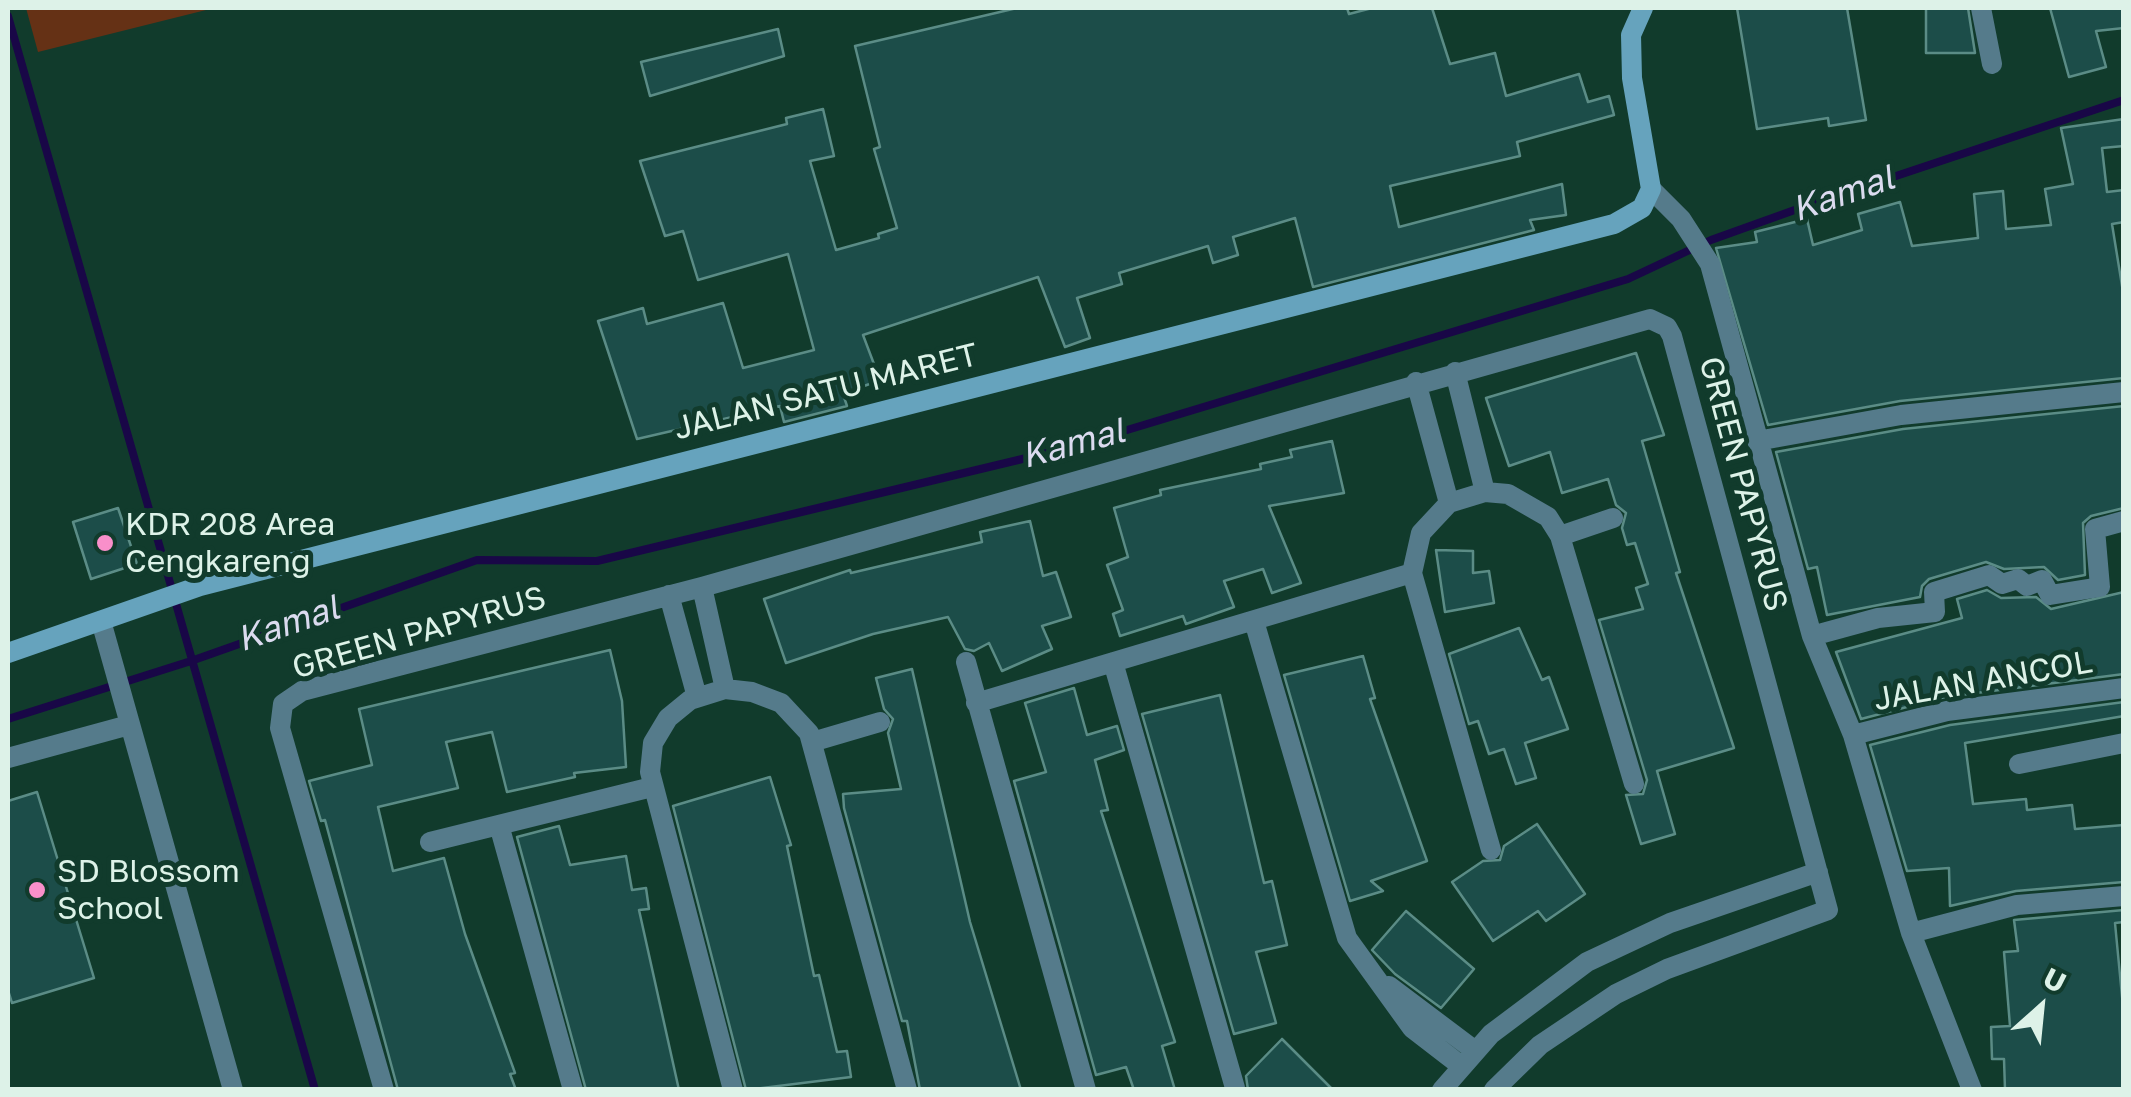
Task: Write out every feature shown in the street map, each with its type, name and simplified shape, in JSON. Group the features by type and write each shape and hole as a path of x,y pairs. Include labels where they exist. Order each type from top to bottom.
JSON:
{"street":[{"path":"1643,8 1631,35 1632,78 1651,189 1681,219 1710,264 1812,636 1853,734 1910,934 1972,1090"},
{"path":"1981,8 1992,64"},
{"name":"JALAN SATU MARET","path":"8,653 104,631 153,602 200,586 1614,224 1642,208 1651,189"},
{"name":"GREEN PAPYRUS","path":"384,1090 280,728 283,704 302,691 702,587 1637,320 1657,321 1670,331 1818,872"},
{"path":"1454,372 1485,492"},
{"path":"1416,382 1449,503"},
{"path":"1757,441 1901,416 2124,392"},
{"path":"1491,850 1412,573 1421,533 1449,503 1485,492 1508,494 1529,502 1548,517 1560,536 1634,784"},
{"path":"1560,536 1613,518"},
{"path":"1812,636 1878,618 1935,612 1934,592 1989,575 2002,584 2018,579 2028,586 2042,580 2050,595 2100,587 2095,529 2124,521"},
{"path":"976,703 1412,573"},
{"path":"702,587 725,690"},
{"path":"669,596 697,697"},
{"path":"1254,621 1347,938 1364,967 1412,1028 1467,1058"},
{"path":"104,631 233,1090"},
{"path":"966,662 1086,1090"},
{"path":"1113,662 1235,1088"},
{"name":"JALAN ANCOL","path":"1853,734 1947,712 2124,688"},
{"path":"733,1090 652,787 650,761 657,734 675,711 697,697 725,690 752,692 781,703 798,716 812,742 907,1090"},
{"path":"812,742 880,722"},
{"path":"8,758 129,725"},
{"path":"2019,764 2124,743"},
{"path":"430,842 652,787"},
{"path":"499,825 572,1090"},
{"path":"1442,1090 1467,1058 1537,996 1612,948 1696,913 1818,872 1828,910 1667,969 1616,994 1540,1045 1494,1090"},
{"path":"1910,934 2017,905 2124,896"}],"shaded area":[{"path":"26,8 214,8 38,52"}],"building":[{"path":"1017,8 1347,8 1349,14 1372,8 1432,8 1450,64 1495,53 1506,96 1579,74 1588,102 1609,96 1614,115 1517,142 1520,156 1390,186 1399,227 1562,184 1566,215 1530,220 1534,230 1313,287 1295,218 1233,237 1238,255 1213,263 1208,246 1119,273 1122,284 1077,298 1090,338 1065,347 1038,277 863,335 880,380 843,394 847,406 784,422 780,406 637,439 598,321 643,308 647,324 723,303 743,368 814,350 788,254 698,280 683,231 665,236 640,161 787,124 786,118 823,109 834,156 810,161 836,250 879,238 878,234 897,228 874,149 880,147 855,46"},
{"path":"1737,8 1847,8 1866,120 1829,126 1828,118 1757,129"},
{"path":"1926,8 1968,8 1975,53 1926,53"},
{"path":"2050,8 2124,8 2124,28 2096,31 2106,67 2069,77"},
{"path":"778,29 784,56 650,96 641,62"},
{"path":"2124,119 2124,146 2102,148 2107,192 2124,190 2124,222 2112,224 2124,298 2124,378 1900,401 1768,425 1716,248 1757,242 1755,232 1807,219 1813,245 1862,230 1858,214 1900,202 1912,246 1978,238 1974,194 2003,191 2006,229 2051,225 2045,189 2073,184 2061,128"},
{"path":"1636,353 1664,435 1642,441 1680,572 1676,573 1734,748 1657,771 1675,834 1641,844 1626,795 1643,794 1647,780 1599,620 1643,609 1636,588 1648,584 1635,543 1627,545 1622,528 1626,513 1616,505 1608,479 1562,493 1550,452 1509,466 1486,398"},
{"path":"2124,406 2124,508 2091,516 2083,523 2085,575 2058,580 2044,567 2004,569 1986,562 1929,579 1922,586 1920,597 1827,615 1817,567 1808,569 1776,452 1903,429"},
{"path":"1332,441 1344,493 1269,506 1301,583 1272,593 1263,569 1224,581 1234,607 1186,624 1183,616 1120,636 1113,614 1123,610 1107,565 1128,557 1114,508 1161,495 1160,490 1261,469 1260,464 1292,457 1290,450"},
{"name":"KDR 208 Area Cengkareng","path":"118,508 137,564 91,579 73,522"},
{"path":"1030,521 1043,576 1056,572 1071,617 1042,626 1052,649 1002,671 989,643 974,651 965,649 948,617 873,634 786,663 764,599 850,570 851,573 982,542 980,532"},
{"path":"1436,550 1473,551 1473,573 1489,571 1494,603 1445,612"},
{"path":"1987,590 2001,598 2036,597 2051,609 2124,592 2124,674 1945,697 1861,719 1836,652 1962,618 1957,599"},
{"path":"1519,628 1542,680 1549,677 1568,729 1525,743 1536,778 1516,784 1504,749 1489,754 1478,721 1469,724 1449,654"},
{"path":"610,650 622,701 626,767 574,773 575,777 507,792 492,732 446,742 458,788 378,807 393,871 444,858 465,934 515,1073 510,1074 516,1090 398,1090 325,820 321,821 309,781 372,765 359,709"},
{"path":"1363,656 1375,698 1370,699 1427,861 1371,881 1383,891 1350,901 1284,675"},
{"path":"912,669 970,922 1021,1090 920,1090 907,1021 902,1021 844,808 843,794 901,789 888,733 893,719 884,709 876,678"},
{"path":"1074,688 1087,735 1117,726 1124,750 1095,760 1108,810 1101,811 1175,1042 1162,1046 1175,1090 1134,1090 1126,1067 1096,1075 1014,781 1046,772 1025,703"},
{"path":"1220,695 1264,883 1272,881 1287,945 1256,952 1276,1023 1234,1034 1142,714"},
{"path":"2124,702 2124,716 1965,743 1973,804 2026,799 2027,810 2072,805 2075,829 2124,825 2124,882 2016,891 1950,906 1949,868 1907,871 1870,745 1950,725"},
{"path":"770,777 791,845 787,846 814,976 819,975 837,1052 847,1051 851,1077 746,1090 673,806"},
{"name":"SD Blossom School","path":"37,792 94,978 12,1003 8,990 8,801"},
{"path":"1537,824 1585,894 1546,921 1538,911 1493,941 1452,882 1483,861 1500,860 1504,846"},
{"path":"559,826 570,865 626,856 632,890 646,888 649,909 639,910 679,1090 586,1090 517,837"},
{"path":"2124,910 2124,922 2115,923 2124,1017 2124,1090 2005,1090 2004,1059 1992,1059 1991,1027 2010,1026 2004,952 2018,951 2014,920"},
{"path":"1406,911 1474,969 1441,1008 1395,974 1372,950"},
{"path":"1282,1039 1333,1090 1248,1090 1246,1076"}],"waterway":[{"path":"8,16 315,1090"},
{"name":"Kamal","path":"8,719 191,661 477,560 597,561 1064,449 1628,279 1711,240 2124,100"}],"place":[{"name":"KDR 208 Area Cengkareng","path":"105,543"},
{"name":"SD Blossom School","path":"37,890"}]}
